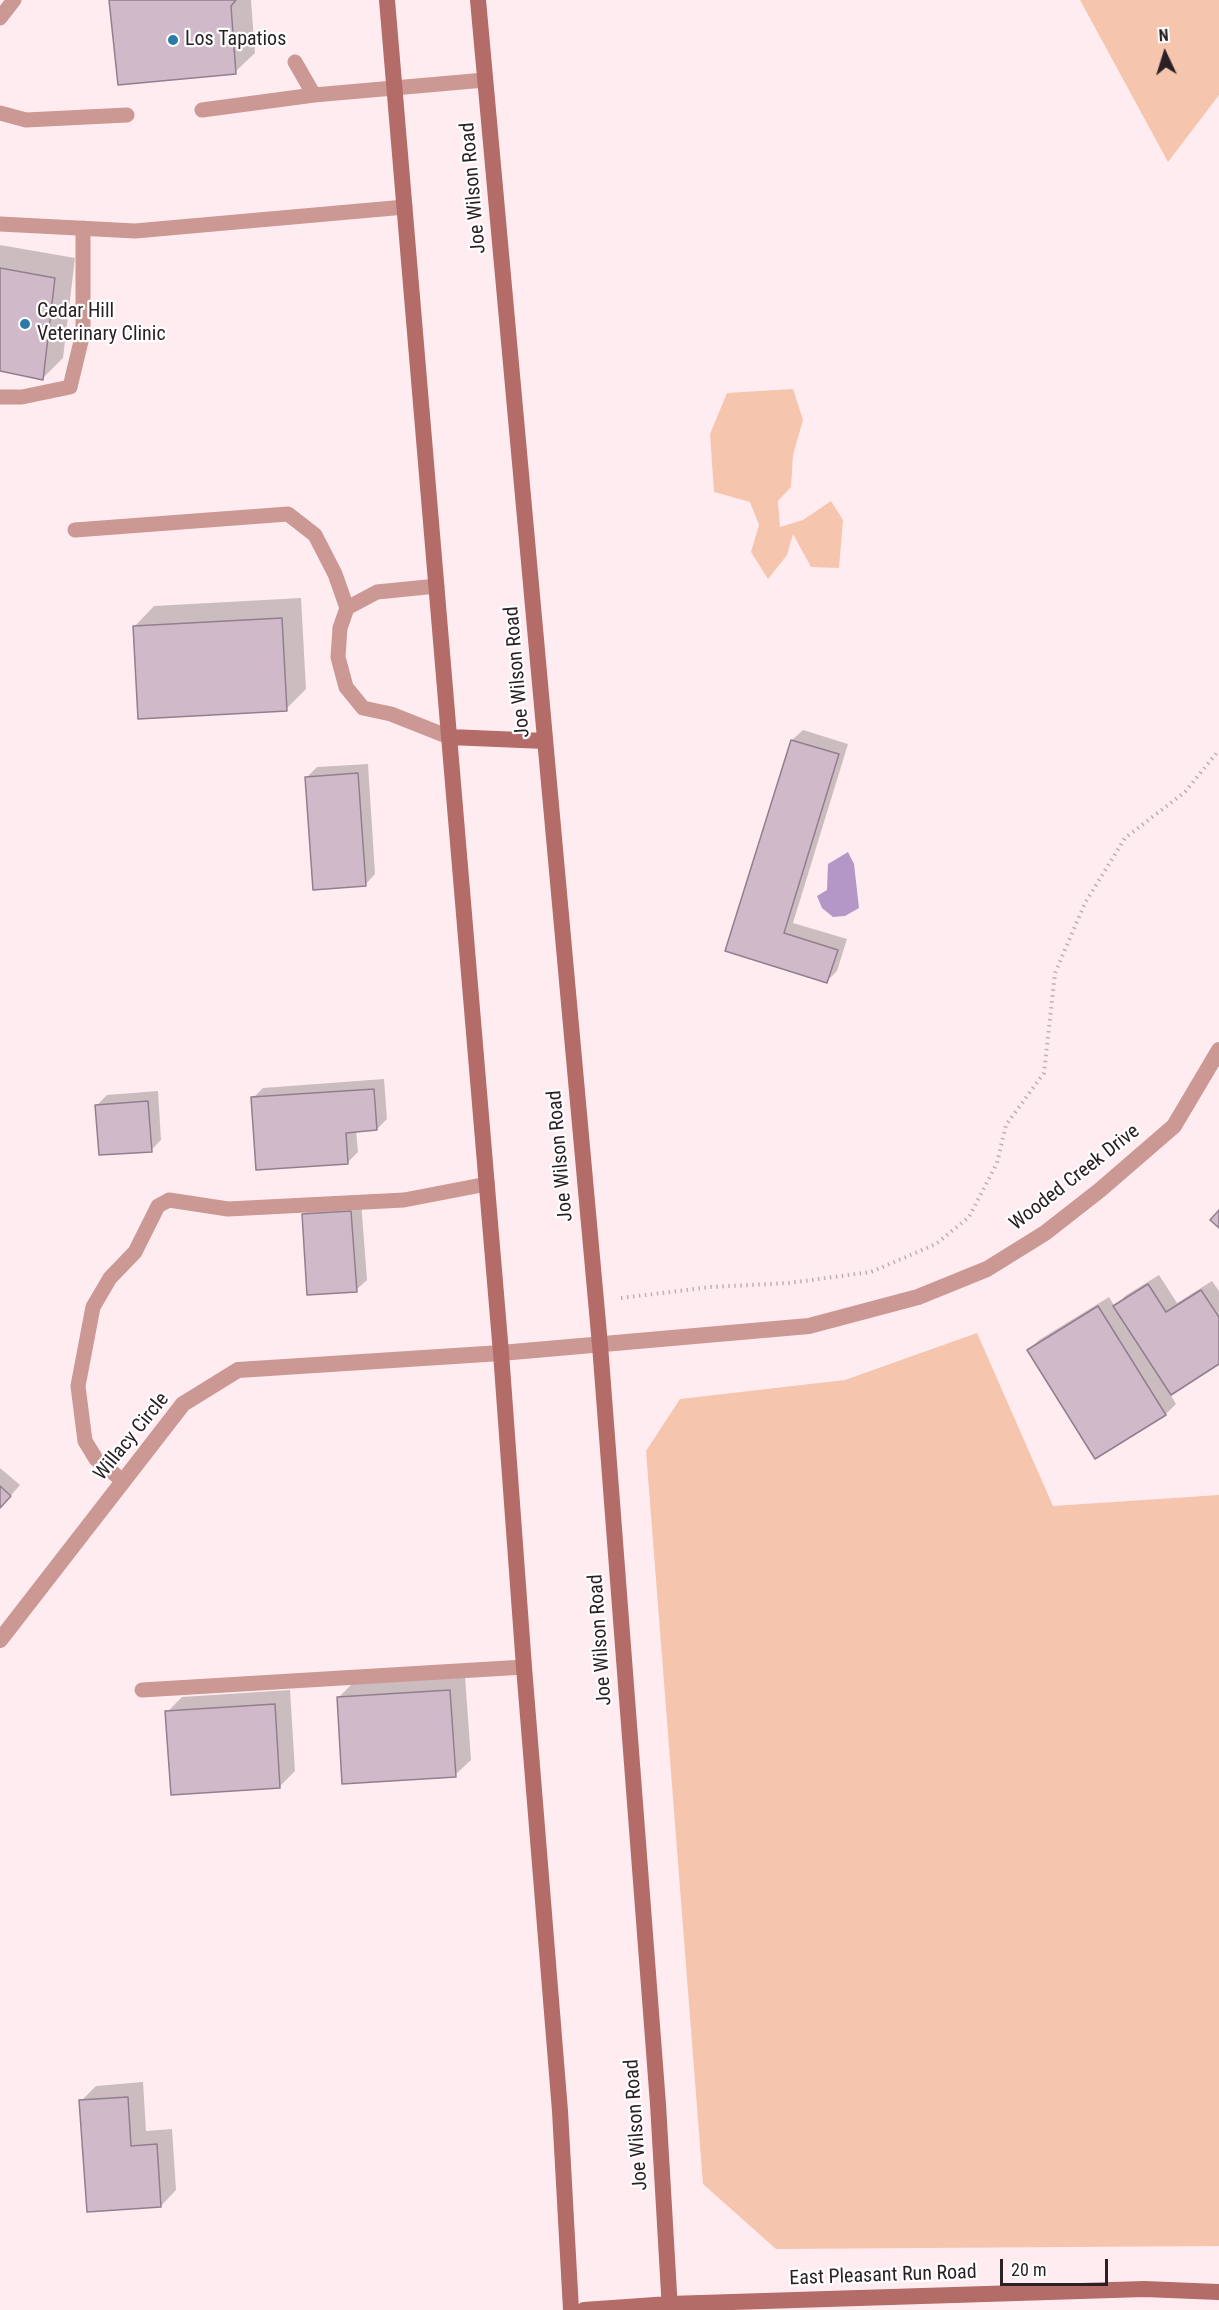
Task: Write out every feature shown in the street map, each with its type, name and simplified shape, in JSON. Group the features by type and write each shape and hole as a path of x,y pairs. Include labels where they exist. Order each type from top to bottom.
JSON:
{"main road":[{"path":"387,0 501,1353 560,2111 571,2310"},
{"name":"Joe Wilson Road","path":"478,0 600,1345 658,2104 669,2307"},
{"path":"449,737 545,741"},
{"name":"East Pleasant Run Road","path":"584,2310 1144,2289 1219,2292"}],"street":[{"name":"Wooded Creek Drive","path":"501,1353 809,1326 918,1297 987,1269 1045,1233 1100,1190 1174,1126 1219,1050"},
{"name":"Willacy Circle","path":"0,1640 183,1404 238,1370 501,1353"}],"lane":[{"path":"0,18 14,0"},
{"path":"295,62 314,95"},
{"path":"202,110 314,95 485,80"},
{"path":"0,113 26,120 127,115"},
{"path":"0,224 135,231 405,207"},
{"path":"0,397 22,397 70,387 83,333 83,228"},
{"path":"75,530 288,514 315,535 335,574 347,608 340,628 338,657 346,687 363,708 391,714 449,737"},
{"path":"347,608 377,592 437,586"},
{"path":"123,1481 96,1459 85,1441 78,1386 93,1307 110,1278 135,1252 158,1206 169,1200 228,1209 404,1200 487,1184"},
{"path":"142,1690 524,1666"}],"path":[{"path":"596,1301 711,1287 789,1282 871,1272 936,1244 969,1217 997,1162 1006,1125 1044,1073 1055,973 1084,903 1125,838 1185,792 1219,750"}],"shaded area":[{"path":"1080,0 1219,0 1219,95 1168,162"},
{"path":"793,389 803,420 793,455 791,487 778,501 780,527 803,520 831,501 843,520 839,568 811,567 793,534 787,555 768,579 751,552 759,525 750,502 714,492 710,434 727,393"},
{"path":"848,852 854,864 859,908 845,916 833,917 822,908 817,896 827,890 828,864"},
{"path":"977,1333 1053,1506 1219,1495 1219,2246 776,2249 703,2184 646,1451 680,1399 845,1380"}],"building":[{"name":"Los Tapatios","path":"109,0 236,0 231,6 236,74 118,85"},
{"name":"Cedar Hill Veterinary Clinic","path":"0,268 55,278 43,380 0,371"},
{"path":"282,618 287,711 138,719 133,626"},
{"path":"791,740 839,754 784,933 838,950 827,983 725,951"},
{"path":"358,773 366,886 313,890 305,777"},
{"path":"374,1089 377,1130 346,1133 348,1164 256,1170 251,1097"},
{"path":"148,1101 152,1152 99,1155 95,1105"},
{"path":"1219,1210 1219,1228 1210,1220"},
{"path":"351,1211 357,1292 307,1295 302,1214"},
{"path":"1148,1284 1166,1312 1201,1290 1219,1317 1219,1364 1171,1395 1113,1306"},
{"path":"1098,1306 1166,1415 1095,1459 1027,1350"},
{"path":"0,1486 11,1496 0,1508"},
{"path":"450,1690 456,1777 342,1784 337,1697"},
{"path":"275,1704 280,1788 171,1795 165,1711"},
{"path":"128,2097 131,2146 157,2144 161,2207 87,2212 79,2100"}],"place":[{"name":"Los Tapatios","path":"173,40"},
{"name":"Cedar Hill Veterinary Clinic","path":"25,324"}]}
